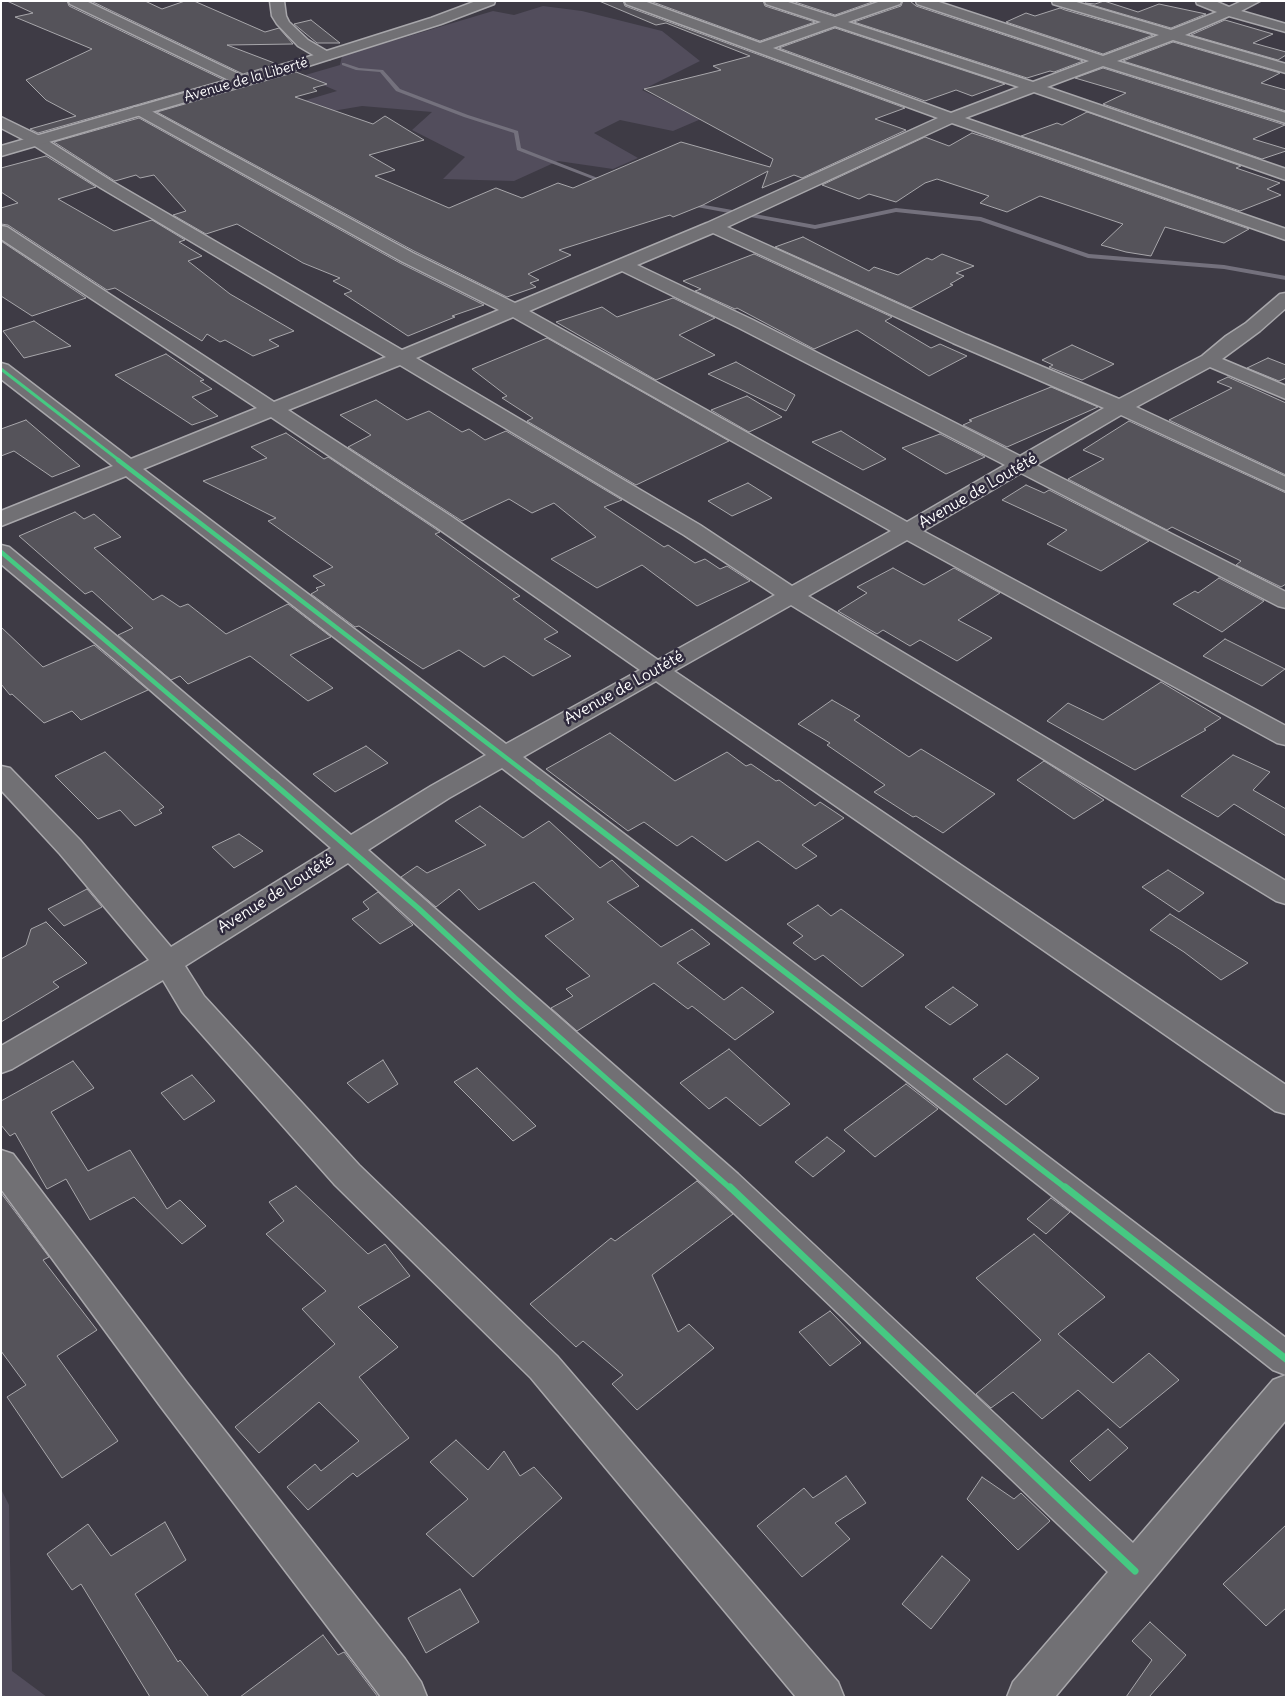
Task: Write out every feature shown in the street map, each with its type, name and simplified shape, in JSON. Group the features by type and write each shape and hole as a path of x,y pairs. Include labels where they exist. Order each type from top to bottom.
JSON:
{"street":[{"path":"75,1 242,82"},
{"path":"277,1 279,16 284,24 303,43 325,56"},
{"name":"Avenue de la Liberté","path":"1,151 242,82 436,22 489,1"},
{"path":"631,1 951,118 1286,234"},
{"path":"771,1 1033,87 1286,175"},
{"path":"760,48 895,1"},
{"path":"922,1 1286,118"},
{"path":"1058,1 1286,70"},
{"path":"1202,1 1230,12 1286,28"},
{"path":"1,519 400,358 623,265 713,227 951,118 1101,60 1170,36 1254,1"},
{"path":"139,110 407,257 514,310 907,531 1286,737"},
{"path":"1,122 36,140 107,185 582,463 692,530 792,596 1286,894"},
{"path":"713,227 960,339 1120,408 1286,485"},
{"path":"1,231 444,522 656,670 1286,1102"},
{"path":"623,265 746,324 1286,601"},
{"name":"Avenue de Loutété","path":"1,1061 168,963 440,792 656,670 792,596 1120,408 1209,360 1283,304"},
{"path":"1209,360 1286,393"},
{"path":"1,369 903,1062 1286,1359"},
{"path":"1,552 349,848 726,1184 1135,1571"},
{"path":"1,774 70,847 168,963 193,1004 347,1175 544,1367 823,1697"},
{"path":"1,1163 174,1395 378,1658 406,1697"},
{"path":"1028,1697 1286,1392"}],"shaded area":[{"path":"543,6 582,11 662,31 700,61 642,90 701,119 673,131 620,120 594,133 638,158 613,169 558,161 514,181 443,179 465,157 412,130 432,112 362,106 315,114 300,102 337,91 302,76 340,65 342,56 493,11 514,15"},
{"path":"1,1489 9,1505 12,1671 47,1697 1,1697"}],"building":[{"path":"7,1 67,1 69,6 224,80 38,133 30,129 76,116 46,100 26,80 92,49 15,17 33,13"},
{"path":"91,1 145,1 162,9 185,1 194,1 265,32 279,28 293,44 227,45 277,64 243,74"},
{"path":"599,1 623,1 625,6 905,108 875,119 906,130 802,178 794,175 762,188 768,171 703,205 673,217 670,215 559,250 571,255 528,274 539,280 530,283 536,287 507,297 414,251 157,112 296,72 327,84 313,88 317,91 295,97 373,124 385,116 424,140 369,155 395,170 375,176 449,208 496,188 522,198 558,183 573,188 681,142 770,167 773,159 644,89 721,70 713,66 750,56 666,23 656,25"},
{"path":"650,1 763,1 765,6 815,22 760,41"},
{"path":"792,1 875,1 835,15"},
{"path":"903,1 910,1 916,6 1083,61 1054,72 1050,71 1027,78 854,22 901,6"},
{"path":"1104,1 1138,12 1159,4 1206,14 1171,28 1085,3 1095,4"},
{"path":"1060,8 1153,35 1103,54 1006,22 1026,13 1035,16"},
{"path":"311,20 340,43 317,43 294,24"},
{"path":"1225,20 1273,34 1253,43 1286,52 1286,55 1278,60 1191,35"},
{"path":"835,28 1005,84 972,96 956,90 925,101 779,48"},
{"path":"1173,42 1280,73 1261,83 1286,90 1286,111 1123,61"},
{"path":"1103,68 1285,125 1253,139 1286,149 1286,151 1262,159 1103,104 1126,93 1075,78"},
{"path":"1087,112 1241,166 1236,168 1280,183 1267,189 1281,195 1240,211 1021,136 1057,123 1062,125"},
{"path":"139,118 400,263 484,305 452,316 455,317 408,336 344,294 352,291 333,281 340,278 303,263 237,224 206,234 173,215 186,211 154,175 140,178 136,175 115,181 54,142"},
{"path":"972,133 1249,229 1224,243 1165,227 1151,256 1101,245 1123,224 1040,196 1007,212 980,203 989,196 937,179 925,183 896,202 869,194 859,199 822,185 925,137 949,146"},
{"path":"46,156 96,187 58,199 114,231 152,220 185,240 179,242 202,256 188,261 230,294 294,331 269,340 279,346 253,356 225,340 220,342 207,334 202,341 115,288 107,290 8,225 1,224 1,208 18,203 1,192 1,168"},
{"path":"803,237 869,271 874,267 898,275 927,258 932,260 942,254 974,266 956,273 964,276 950,284 953,285 911,308 775,247"},
{"path":"1,241 86,298 32,316 1,296"},
{"path":"754,254 892,317 885,321 931,348 940,344 967,356 929,376 857,330 814,349 737,308 735,309 695,291 701,289 683,281"},
{"path":"673,298 715,318 679,335 715,355 656,380 556,322 602,307 617,317"},
{"path":"34,321 71,346 24,358 3,331"},
{"path":"547,338 729,441 636,485 527,421 533,418 502,398 507,396 472,369"},
{"path":"1072,345 1114,364 1082,380 1049,367 1053,365 1042,360"},
{"path":"166,354 204,380 200,381 212,389 192,397 218,416 192,425 115,375"},
{"path":"1268,358 1286,365 1286,378 1279,381 1247,368"},
{"path":"736,362 795,395 786,411 708,374"},
{"path":"1228,377 1286,403 1286,475 1169,420 1232,388 1217,382"},
{"path":"1051,387 1098,407 1007,447 963,425 972,421 969,420"},
{"path":"747,396 782,417 749,432 711,410"},
{"path":"376,400 407,420 429,411 462,432 469,429 485,440 506,431 622,500 604,507 664,547 668,545 695,563 705,559 720,569 727,566 750,581 697,606 642,565 597,588 551,559 596,537 554,503 532,513 509,499 462,521 348,447 371,435 340,415"},
{"path":"26,420 80,466 52,477 14,451 1,456 1,429"},
{"path":"1129,421 1286,493 1286,584 1281,587 1236,565 1241,561 1172,527 1167,530 1068,479 1104,459 1083,450"},
{"path":"841,431 886,459 863,470 812,442"},
{"path":"286,433 324,459 328,457 440,532 435,534 520,596 513,599 558,632 544,639 571,656 533,676 504,656 484,667 459,650 423,669 359,626 355,627 311,594 318,590 316,588 325,585 313,576 333,567 268,521 276,518 203,481 267,458 251,447"},
{"path":"940,434 985,457 946,474 902,448"},
{"path":"748,483 772,498 732,516 708,501"},
{"path":"1026,485 1044,493 1049,490 1149,541 1101,571 1047,544 1067,530 1002,500"},
{"path":"75,512 84,519 94,514 121,537 94,548 153,600 162,595 180,607 188,604 226,634 288,604 331,637 290,655 333,688 308,701 250,656 188,684 180,676 171,680 118,635 133,628 92,591 85,594 19,536"},
{"path":"893,568 924,585 954,568 1000,593 958,620 992,638 957,661 920,640 910,646 883,630 877,634 838,611 867,593 857,587"},
{"path":"1219,578 1264,601 1222,632 1173,604 1195,591 1198,593"},
{"path":"1,627 43,667 94,645 148,690 81,720 72,711 44,723 12,694 10,695 1,684"},
{"path":"1225,639 1285,669 1262,686 1203,656"},
{"path":"1161,682 1221,718 1204,729 1206,730 1135,770 1047,721 1068,703 1103,720"},
{"path":"832,700 860,716 854,720 909,757 921,749 995,794 943,833 916,816 913,817 874,792 885,785 827,745 830,743 798,724"},
{"path":"610,733 675,781 727,752 746,766 751,764 776,781 779,780 815,806 820,802 844,818 802,845 817,856 796,869 758,841 726,861 692,836 677,846 644,822 628,831 546,769"},
{"path":"366,746 388,763 335,792 313,774"},
{"path":"105,752 164,807 159,810 162,813 135,826 120,810 98,819 55,776"},
{"path":"1233,755 1270,772 1253,790 1286,809 1286,836 1234,804 1218,817 1181,796"},
{"path":"1044,761 1104,800 1074,819 1017,780"},
{"path":"480,806 523,838 549,821 600,868 612,860 639,886 607,902 661,947 692,929 710,944 677,963 724,1000 742,987 774,1012 735,1040 692,1006 688,1009 654,983 577,1031 551,1008 573,996 566,989 590,976 545,936 574,919 534,882 479,910 459,889 436,907 401,877 417,866 427,873 486,845 455,821"},
{"path":"239,834 263,851 234,868 212,847"},
{"path":"1168,870 1204,893 1179,912 1142,887"},
{"path":"87,889 102,907 64,926 48,909"},
{"path":"378,892 413,925 380,944 352,919 369,909 363,902"},
{"path":"818,905 831,916 841,909 904,955 862,987 823,955 815,960 793,943 803,936 787,924"},
{"path":"1170,914 1248,963 1221,980 1184,952 1150,930"},
{"path":"46,922 87,963 53,982 59,987 1,1022 1,959 26,945 31,929"},
{"path":"953,987 978,1005 950,1025 925,1007"},
{"path":"729,1049 790,1104 760,1126 726,1097 709,1109 680,1083"},
{"path":"1007,1054 1039,1078 1006,1105 973,1079"},
{"path":"383,1060 398,1084 368,1103 347,1083"},
{"path":"73,1061 94,1088 51,1112 88,1171 130,1150 167,1209 180,1200 206,1226 182,1244 134,1197 90,1220 66,1179 47,1189 15,1133 10,1136 1,1125 1,1101"},
{"path":"477,1068 536,1126 513,1141 454,1082"},
{"path":"192,1075 215,1101 184,1120 161,1093"},
{"path":"906,1084 938,1109 875,1157 844,1130"},
{"path":"827,1137 845,1151 813,1177 795,1162"},
{"path":"697,1181 733,1214 652,1275 678,1332 689,1324 714,1348 637,1410 612,1384 623,1375 583,1341 576,1347 530,1304 611,1238 615,1241"},
{"path":"296,1186 368,1254 385,1244 410,1276 358,1307 398,1347 359,1377 409,1438 357,1477 353,1473 308,1510 287,1487 315,1464 321,1471 359,1441 319,1402 259,1453 235,1427 335,1344 302,1309 326,1291 266,1234 284,1221 269,1202"},
{"path":"1,1193 49,1257 43,1260 97,1330 57,1356 118,1441 62,1478 7,1397 26,1385 1,1351"},
{"path":"1051,1198 1070,1212 1046,1234 1027,1219"},
{"path":"1034,1234 1105,1297 1058,1334 1113,1383 1149,1353 1179,1380 1120,1428 1078,1390 1042,1419 1013,1392 991,1408 976,1394 1041,1340 976,1278"},
{"path":"830,1311 861,1343 830,1366 799,1332"},
{"path":"1108,1429 1128,1448 1090,1481 1070,1461"},
{"path":"456,1440 488,1470 504,1451 520,1476 534,1467 562,1498 473,1577 426,1534 468,1499 430,1462"},
{"path":"846,1476 866,1503 835,1523 850,1539 802,1577 757,1526 804,1488 813,1498"},
{"path":"982,1477 1014,1499 1021,1493 1050,1521 1018,1550 967,1499"},
{"path":"165,1522 186,1560 135,1594 178,1662 180,1660 209,1697 150,1697 81,1584 72,1590 47,1554 88,1524 111,1556"},
{"path":"1286,1525 1286,1608 1266,1626 1223,1584"},
{"path":"942,1556 970,1580 931,1629 902,1604"},
{"path":"460,1589 479,1622 426,1653 408,1618"},
{"path":"1150,1622 1186,1655 1149,1697 1126,1697 1152,1660 1132,1641"},
{"path":"323,1635 338,1655 344,1652 378,1697 240,1697"}],"waterway":[{"path":"344,64 358,69 381,71 398,90 466,116 516,132 519,149 605,182"},
{"path":"688,204 815,227 896,210 981,219 1088,256 1224,267 1286,278"}],"cycle path":[{"path":"1,369 896,1056 1286,1359"},
{"path":"1,552 134,663 418,908 515,998 726,1184 1135,1571"}]}
